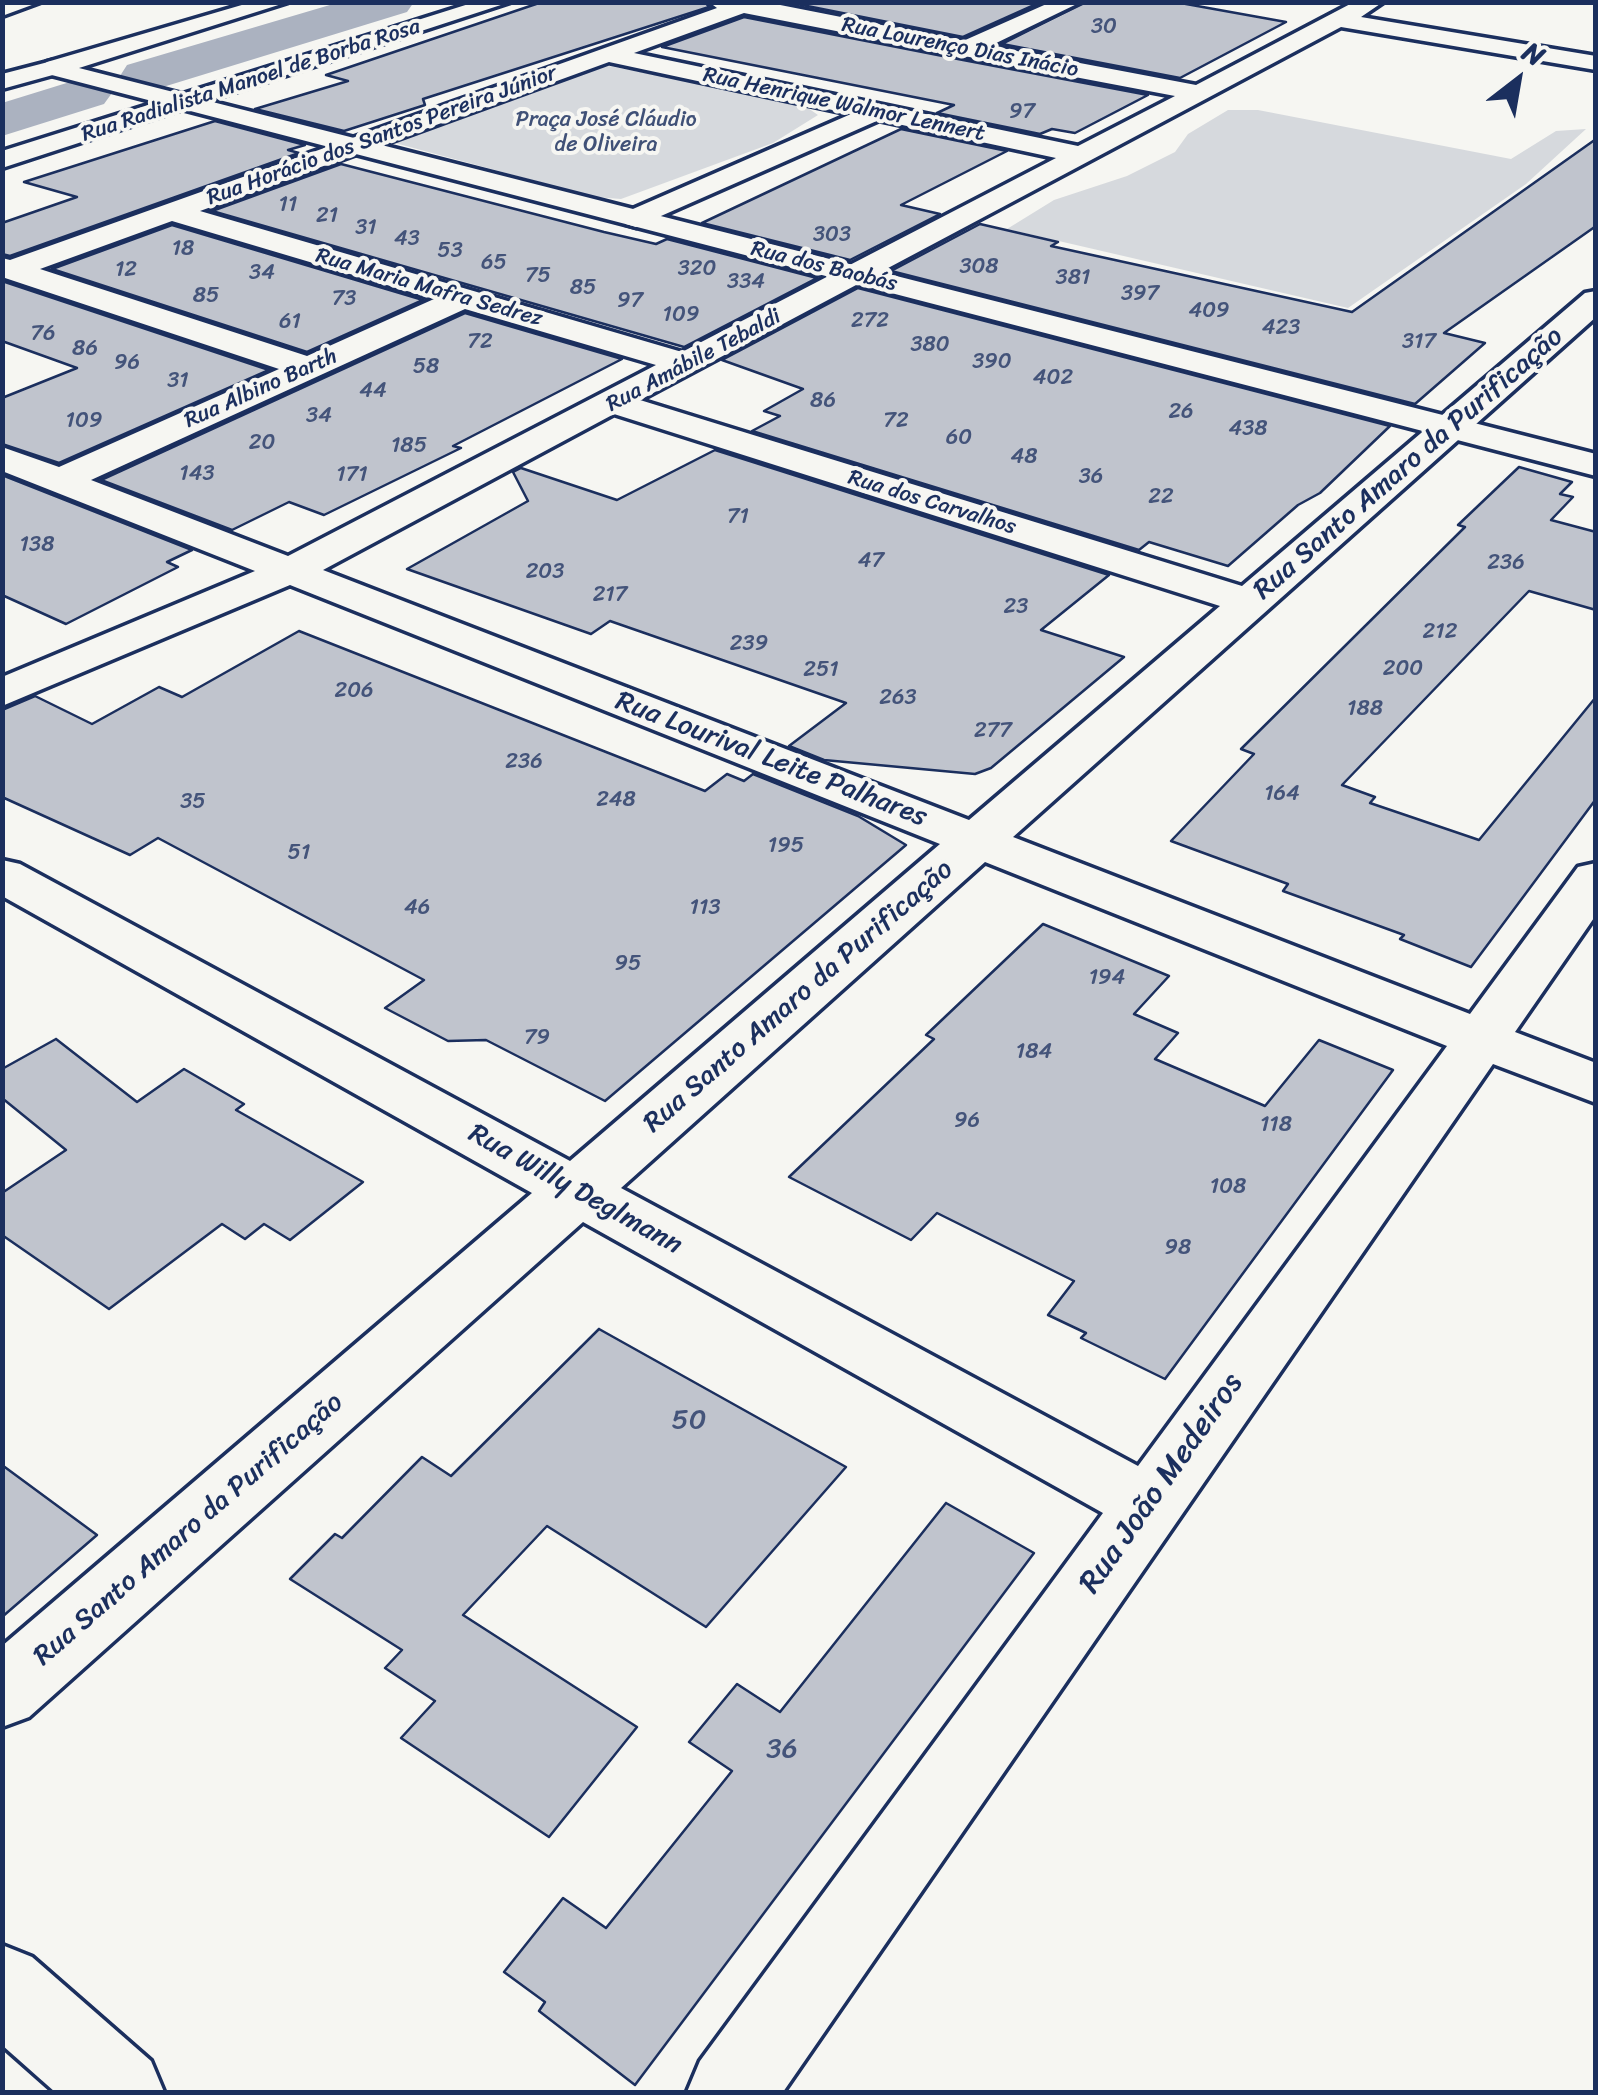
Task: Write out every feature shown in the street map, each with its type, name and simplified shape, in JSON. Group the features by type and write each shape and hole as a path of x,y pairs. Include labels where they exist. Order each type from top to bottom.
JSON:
{"street":[{"path":"2,10 29,2"},
{"path":"2,82 277,2"},
{"name":"Rua Radialista Manoel de Borba Rosa","path":"2,160 499,2"},
{"path":"964,49 1070,2"},
{"name":"Rua Amábile Tebaldi","path":"2,693 290,571 1372,2"},
{"name":"Rua Lourenço Dias Inácio","path":"738,4 1199,93"},
{"name":"Rua Horácio dos Santos Pereira Júnior","path":"6,268 608,55 738,4"},
{"path":"1339,20 1596,63"},
{"name":"Rua Henrique Walmor Lennert","path":"608,55 1081,156"},
{"name":"Rua dos Baobás","path":"2,56 1596,465"},
{"path":"636,218 876,112"},
{"name":"Rua Maria Mafra Sedrez","path":"171,212 687,364"},
{"path":"6,268 309,368"},
{"name":"Rua Albino Barth","path":"60,480 463,298"},
{"name":"Rua Santo Amaro da Purificação","path":"2,1693 1596,300"},
{"name":"Rua dos Carvalhos","path":"613,403 1250,602"},
{"name":"Rua Lourival Leite Palhares","path":"2,458 1596,1084"},
{"name":"Rua Willy Deglmann","path":"2,875 1147,1504"},
{"name":"Rua João Medeiros","path":"730,2092 1596,878"},
{"path":"2,1986 120,2092"}],"green space":[{"name":"Praça José Cláudio de Oliveira","path":"609,66 802,104 818,115 773,143 621,199 595,197 395,143 590,69"},
{"path":"1228,110 1258,110 1511,159 1556,131 1586,129 1526,184 1348,308 1007,229 1054,200 1127,176 1175,152 1188,134"}],"building":[{"path":"542,2 705,2 709,7 423,99 425,105 344,131 255,109 348,81 326,75"},
{"path":"787,2 1041,2 963,37"},
{"path":"1085,2 1175,2 1286,22 1180,78 1002,44"},
{"path":"744,17 1148,95 1075,133 1052,129 1040,134 937,113 954,105 662,47"},
{"path":"215,121 305,145 288,150 299,153 10,256 2,254 2,223 77,197 24,182"},
{"path":"901,129 1007,151 901,205 940,214 850,260 702,223"},
{"path":"1596,139 1596,226 1444,333 1485,343 1415,404 891,271 980,224 1058,242 1051,246 1352,312"},
{"path":"341,164 604,232 656,244 667,239 817,278 684,347 212,211"},
{"path":"172,225 423,300 307,352 52,269"},
{"path":"2,281 269,370 59,463 2,444 2,398 77,368 2,341"},
{"path":"858,288 1390,426 1320,493 1298,505 1228,566 1149,542 1139,550 752,431 780,416 764,411 803,389 722,360"},
{"path":"465,313 622,359 453,446 461,448 324,515 289,502 232,530 101,480"},
{"path":"715,450 1109,575 1041,630 1124,657 991,768 975,774 824,760 789,746 846,703 610,621 591,634 407,569 528,501 513,472 521,468 617,500"},
{"path":"1519,467 1572,482 1560,494 1573,497 1551,520 1596,532 1596,610 1529,591 1342,785 1375,797 1370,803 1479,840 1596,697 1596,799 1471,967 1400,939 1404,935 1283,891 1288,884 1171,841 1254,754 1241,749 1465,527 1458,525"},
{"path":"2,475 192,550 167,562 178,567 66,624 2,595"},
{"path":"299,631 705,791 727,774 744,781 753,774 858,816 906,845 605,1101 486,1040 448,1041 385,1008 424,980 158,838 130,855 2,797 2,710 35,696 92,724 159,687 182,697"},
{"path":"1043,924 1169,976 1134,1014 1178,1033 1155,1059 1265,1106 1319,1040 1393,1070 1165,1379 1081,1338 1086,1333 1048,1315 1074,1281 937,1213 911,1240 789,1177 934,1039 926,1035"},
{"path":"56,1039 137,1102 184,1069 244,1104 236,1110 363,1182 290,1240 264,1224 245,1239 222,1224 109,1309 2,1235 2,1193 66,1150 2,1098 2,1069"},
{"path":"599,1329 846,1467 706,1627 547,1526 463,1615 637,1727 549,1837 401,1738 435,1701 385,1668 402,1650 290,1579 335,1534 342,1538 422,1457 451,1476"},
{"path":"2,1465 97,1535 2,1617"},
{"path":"946,1503 1034,1553 635,2085 539,2011 545,2002 504,1972 563,1898 606,1928 732,1771 689,1742 737,1684 780,1712"}],"waterway":[{"path":"145,76 391,2"},
{"path":"2,120 86,93"}]}
